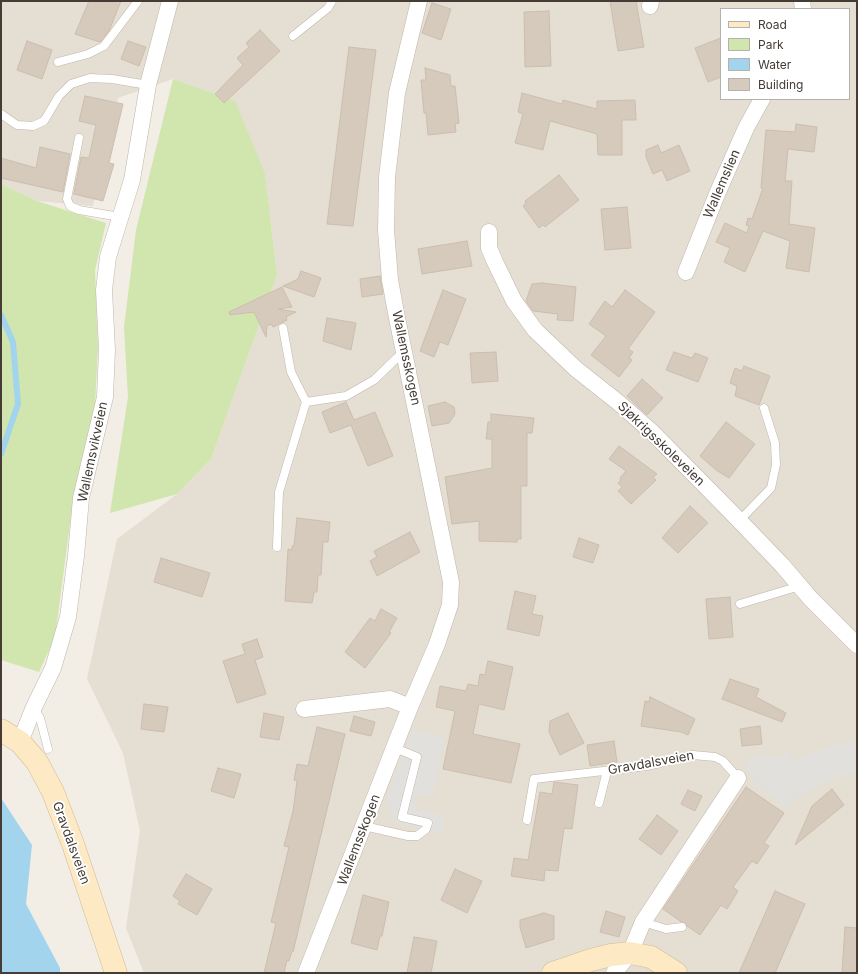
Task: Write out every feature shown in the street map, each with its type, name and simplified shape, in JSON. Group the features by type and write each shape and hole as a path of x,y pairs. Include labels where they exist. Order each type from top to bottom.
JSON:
{"main road":[{"name":"Gravdalsveien","path":"1,730 20,742 37,762 53,792 73,844 116,973"},
{"path":"553,973 591,960 611,955 630,953 651,957 676,973"}],"street":[{"name":"Wallemsvikveien","path":"20,742 34,707 53,668 68,617 76,556 81,498 102,415 105,397 107,350 104,290 108,256 134,172 148,85 170,1"},
{"name":"Wallemsskogen","path":"306,973 410,707 446,622 450,605 451,582 390,280 386,230 386,205 390,149 397,93 418,1"},
{"name":"Wallemslien","path":"686,272 717,194 746,128 761,100"},
{"name":"Sjøkrigsskoleveien","path":"489,232 489,248 495,262 514,301 535,330 576,369 619,403 652,432 744,527 823,612 857,645"},
{"path":"304,709 390,699 410,707"},
{"name":"Gravdalsveien","path":"614,973 630,953 642,922 738,778"}],"lane":[{"path":"58,62 88,54 104,46 138,1"},
{"path":"293,36 328,8 332,1"},
{"path":"1,114 17,125 33,126 44,121 59,96 71,84 90,78 112,79 148,85"},
{"path":"79,138 67,199 70,206 79,210 120,217"},
{"path":"277,547 279,492 306,402 291,372 284,328"},
{"path":"306,402 346,396 374,380 404,352"},
{"path":"744,527 739,521 771,488 776,465 776,442 764,408"},
{"path":"740,604 800,586"},
{"path":"34,707 40,718 48,749"},
{"path":"364,826 408,836 417,836 426,829 428,823 402,817 417,757 395,748"},
{"name":"Gravdalsveien","path":"527,820 534,779 647,766 693,755 716,757 723,761 738,778"},
{"path":"599,803 607,771"},
{"path":"642,922 666,930 682,927"}],"shaded area":[{"path":"1,1 857,1 857,973 144,973 126,928 140,831 123,753 87,679 117,539 177,494 211,459 277,275 265,173 234,101 173,79 118,98 93,206 37,201 1,184"},
{"path":"413,730 445,738 433,794 414,794 417,810 443,815 444,835 390,821 391,808 385,802"},
{"path":"857,739 857,772 826,782 802,794 788,809 756,785 745,765 758,753 763,758 767,754 775,759 787,750 792,754 786,760 789,762 832,745"}],"green space":[{"path":"173,79 235,101 265,173 277,275 211,459 177,494 110,513 128,397 124,327 136,230"},
{"path":"1,184 37,201 106,223 95,270 98,347 94,423 74,493 55,637 39,672 1,660"}],"water":[{"path":"1,798 32,845 26,904 60,968 60,973 1,973"}],"building":[{"path":"89,1 121,1 109,31 100,42 75,34"},
{"path":"610,1 636,1 644,47 618,51"},
{"path":"432,3 451,9 441,40 422,33"},
{"path":"549,11 551,66 525,67 524,12"},
{"path":"260,30 280,51 224,103 215,94 243,65 237,58 249,47 246,43"},
{"path":"720,38 720,77 708,82 695,48"},
{"path":"27,41 52,50 42,79 17,70"},
{"path":"128,41 146,47 139,66 121,59"},
{"path":"349,47 376,50 353,226 327,224"},
{"path":"425,68 450,75 451,86 455,86 459,123 455,124 456,132 428,135 421,80 426,80"},
{"path":"522,93 562,104 563,100 597,109 597,101 635,100 636,120 622,120 622,155 598,155 597,134 550,121 543,150 515,143 523,114 518,112"},
{"path":"85,96 123,104 109,163 114,164 103,201 74,194 81,157 89,158 96,125 79,121"},
{"path":"796,124 817,127 814,152 788,149 785,181 792,181 789,224 815,228 809,272 786,268 790,241 763,231 745,272 724,262 730,248 716,242 725,223 747,233 749,226 746,225 748,218 752,219 763,188 761,188 766,130 795,132"},
{"path":"658,145 661,153 679,145 690,171 667,181 662,170 653,174 646,157 646,150"},
{"path":"40,147 70,154 63,192 1,178 1,158 36,168"},
{"path":"559,175 579,200 545,227 543,225 539,228 523,206 526,203 525,201"},
{"path":"627,207 631,248 605,250 601,209"},
{"path":"467,241 472,266 422,274 418,249"},
{"path":"301,271 321,278 314,297 283,286 298,279"},
{"path":"380,276 383,294 362,297 360,279"},
{"path":"542,283 576,287 573,321 557,320 558,314 533,311 526,301 532,284"},
{"path":"282,287 292,307 278,309 296,312 286,317 287,320 273,327 271,324 267,326 266,337 254,312 230,315 229,312"},
{"path":"443,290 466,299 448,345 440,342 434,357 420,351"},
{"path":"625,290 655,312 628,349 633,352 629,358 632,360 619,377 591,355 606,336 589,324 605,301 612,307"},
{"path":"327,318 356,323 351,350 323,341"},
{"path":"496,352 498,381 472,383 470,353"},
{"path":"674,352 692,358 695,353 708,358 698,382 666,370"},
{"path":"744,366 770,376 759,405 735,396 737,386 730,383 735,368 742,371"},
{"path":"642,379 663,398 647,415 627,396"},
{"path":"346,402 354,420 375,412 393,456 368,466 351,425 330,433 322,412"},
{"path":"445,402 454,407 455,414 449,423 432,426 428,406"},
{"path":"491,414 534,418 532,433 527,433 527,486 521,486 521,539 517,539 517,542 479,541 479,521 452,524 445,477 492,468 492,439 486,439 488,422 491,422"},
{"path":"726,422 755,444 729,478 716,470 700,456"},
{"path":"619,446 657,474 653,477 656,480 631,504 618,491 622,487 618,483 621,480 620,478 626,471 609,459"},
{"path":"690,506 708,523 678,553 662,538"},
{"path":"297,518 330,522 328,542 323,542 321,575 318,575 317,592 314,592 312,603 285,601 288,549 292,550 292,546 294,546"},
{"path":"410,532 420,552 377,576 370,561 377,557 374,551"},
{"path":"579,538 599,545 593,563 573,557"},
{"path":"161,558 210,573 202,597 154,582"},
{"path":"515,591 536,596 532,614 543,616 539,636 507,629"},
{"path":"730,597 733,637 709,639 706,599"},
{"path":"381,609 397,618 389,632 391,633 365,668 345,652 370,618 375,621"},
{"path":"257,639 263,657 255,660 266,694 237,703 223,661 245,654 242,644"},
{"path":"488,661 513,667 504,710 479,704 473,734 520,744 511,783 443,769 455,711 436,707 440,686 466,691 468,684 478,686 480,674 485,675"},
{"path":"730,679 759,689 756,697 786,713 782,722 722,699"},
{"path":"650,697 695,719 688,735 681,732 641,726 645,701 649,702"},
{"path":"144,704 168,707 164,732 141,729"},
{"path":"264,713 284,717 279,740 260,737"},
{"path":"568,713 584,743 560,755 549,732 550,721"},
{"path":"354,716 375,722 371,736 350,731"},
{"path":"760,726 762,744 742,746 740,729"},
{"path":"317,727 345,734 293,952 292,951 289,961 287,960 284,973 264,973 276,923 271,922 289,847 284,846 293,811 297,781 294,780 297,764 308,766"},
{"path":"614,741 617,762 590,766 587,745"},
{"path":"218,768 241,774 234,798 211,791"},
{"path":"554,782 578,785 572,829 564,828 558,871 545,870 544,881 511,876 514,858 528,860 540,792 552,794"},
{"path":"746,787 784,813 764,843 769,846 757,864 752,861 733,887 738,891 727,909 721,905 700,935 663,909"},
{"path":"832,789 844,805 795,845 812,806"},
{"path":"688,790 702,796 695,811 681,804"},
{"path":"657,815 678,831 661,855 639,839"},
{"path":"455,869 482,881 467,913 441,900"},
{"path":"186,874 212,889 197,915 178,904 180,901 173,896"},
{"path":"775,891 805,904 775,973 739,973"},
{"path":"363,895 389,902 382,936 380,936 377,950 351,943"},
{"path":"606,911 625,917 619,937 600,932"},
{"path":"544,913 554,916 554,939 526,948 520,927 520,920"},
{"path":"845,927 857,928 857,973 842,973"},
{"path":"414,937 437,941 431,973 407,973"}],"waterway":[{"path":"1,315 13,342 18,404 1,454"}]}
